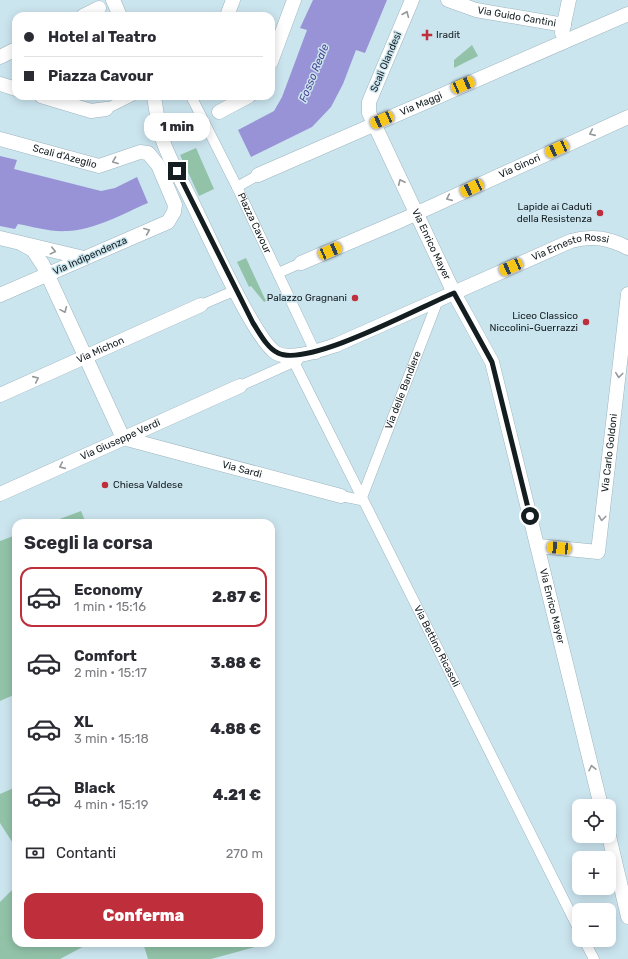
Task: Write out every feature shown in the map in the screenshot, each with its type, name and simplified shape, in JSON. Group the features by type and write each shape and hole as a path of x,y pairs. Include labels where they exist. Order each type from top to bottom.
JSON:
{"street":[{"path":"113,0 118,12"},
{"path":"228,12 233,0"},
{"path":"275,51 294,0"},
{"name":"Scali Olandesi","path":"373,124 369,113 369,102 412,0"},
{"name":"Via Guido Cantini","path":"448,0 476,10 564,25"},
{"path":"560,43 569,0"},
{"path":"91,12 99,8"},
{"name":"Via Maggi","path":"237,187 258,175 373,124 628,14"},
{"path":"0,57 12,51"},
{"path":"0,84 12,88"},
{"path":"54,100 91,111 106,109 124,100"},
{"path":"155,100 162,138 187,192 253,323 267,343 277,353 293,355 315,353"},
{"name":"Piazza Cavour","path":"193,100 237,187 315,353"},
{"path":"203,121 242,100"},
{"name":"Via Ginori","path":"278,273 416,214 628,117"},
{"name":"Via Enrico Mayer","path":"373,124 454,293 492,362 599,799"},
{"name":"Scali d'Azeglio","path":"0,139 99,166 140,152 148,153 154,160 174,205"},
{"name":"Via Indipendenza","path":"0,295 168,222 174,205"},
{"path":"0,238 84,258"},
{"name":"Via Ernesto Rossi","path":"315,353 558,246 582,238 604,239 628,248"},
{"path":"22,244 34,250 123,438"},
{"path":"201,305 236,290"},
{"name":"Via Carlo Goldoni","path":"538,546 598,552 628,294"},
{"name":"Via delle Bandiere","path":"361,500 370,480 438,300"},
{"name":"Via Michon","path":"0,395 201,305"},
{"path":"240,386 315,353"},
{"name":"Via Bettino Ricasoli","path":"294,362 361,500 572,916"},
{"name":"Via Giuseppe Verdi","path":"0,494 240,386"},
{"name":"Via Sardi","path":"123,438 361,500"},
{"path":"611,843 628,917"},
{"path":"588,947 594,959"}],"green space":[{"path":"472,45 478,56 454,68 454,60"},
{"path":"196,148 214,189 199,196 180,155"},
{"path":"246,258 266,301 264,302 251,286 249,287 237,262"},
{"path":"81,511 84,519 60,519"},
{"path":"12,536 12,696 0,701 0,541"},
{"path":"12,789 12,842 0,823 0,794"},
{"path":"12,890 12,947 82,947 60,959 0,959 0,902"},
{"path":"144,947 255,947 211,959 148,959"}],"water":[{"name":"Fosso Reale","path":"313,0 387,0 365,53 356,50 343,84 331,107 312,127 251,157 238,130 274,111 282,97 307,30 300,28"},
{"path":"0,156 17,160 14,169 101,191 115,188 137,177 148,203 98,225 77,230 54,231 18,224 15,229 0,226"}],"place":[{"name":"Iradit","path":"427,35"},
{"name":"Lapide ai Caduti della Resistenza","path":"600,213"},
{"name":"Palazzo Gragnani","path":"355,298"},
{"name":"Liceo Classico Niccolini-Guerrazzi","path":"586,322"},
{"name":"Chiesa Valdese","path":"105,485"}],"route":[{"path":"177,171 253,323 267,343 277,353 284,355 303,355 336,345 454,293 492,362 530,516"}]}
